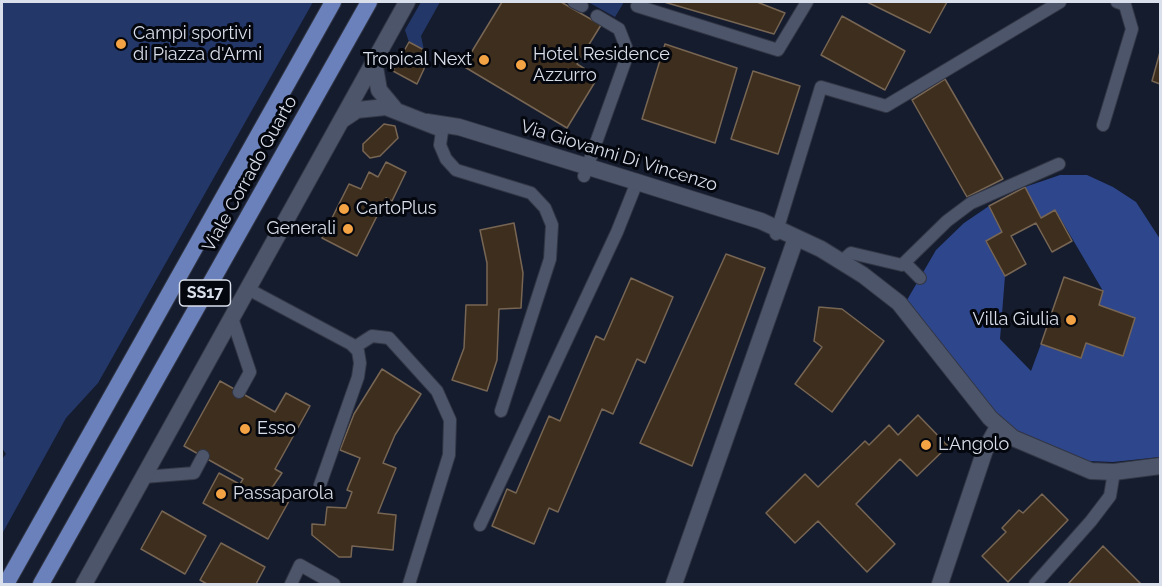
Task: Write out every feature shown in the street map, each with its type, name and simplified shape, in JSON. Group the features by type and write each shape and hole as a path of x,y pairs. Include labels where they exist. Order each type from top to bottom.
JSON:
{"main road":[{"name":"Viale Corrado Quarto","path":"6,585 333,2"},
{"name":"Viale Corrado Quarto","path":"41,585 369,2"}],"street":[{"path":"84,585 407,2"},
{"path":"374,60 378,86 394,108"},
{"name":"Via Giovanni Di Vincenzo","path":"341,121 351,112 363,108 394,108 475,142 586,171 796,238 842,261 880,288 907,312 998,427 1022,443 1083,468 1114,472 1161,466"},
{"path":"674,585 796,238"},
{"path":"940,585 985,450 998,427"}],"lane":[{"path":"639,2 637,6 778,50 807,2"},
{"path":"777,232 821,87 886,106 1060,2"},
{"path":"1103,125 1132,29 1125,5 1117,2"},
{"path":"586,171 626,60 626,47 619,29 597,16"},
{"path":"437,125 441,150 456,170 531,193 546,208 552,225 550,259 501,411"},
{"path":"842,261 851,254 894,265 905,263 947,221 972,203 1059,164"},
{"path":"480,525 617,232 635,186"},
{"path":"905,263 920,278"},
{"path":"248,290 355,347 360,363 358,378 320,485"},
{"path":"232,318 250,372 239,392"},
{"path":"355,347 372,336 389,338 437,391 450,420 449,455 409,584"},
{"path":"144,477 194,473 203,456"},
{"path":"1035,585 1091,522 1110,496 1114,472"},
{"path":"291,585 300,565 334,585"}],"shaded area":[{"path":"2,2 313,2 98,383 66,418 2,534 2,459 6,454 2,448"},
{"path":"421,2 440,2 421,36 424,50 409,42 405,30"},
{"path":"588,2 624,2 615,17"},
{"path":"1060,175 1087,175 1113,187 1136,202 1160,239 1160,457 1113,462 1087,461 1015,430 999,417 907,300 936,250 964,223 989,206 1002,232 986,241 1005,276 1000,339 1031,371 1041,344 1080,358 1086,343 1123,356 1135,318 1099,305 1103,291 1056,211 1041,218 1025,187"}],"building":[{"name":"Hotel Residence Azzurro","path":"502,2 561,2 601,25 577,64 598,77 567,128 463,66"},
{"path":"664,2 757,2 785,13 774,34"},
{"path":"867,2 947,2 930,33"},
{"path":"842,16 905,51 885,90 821,55"},
{"path":"409,42 424,50 424,69 417,84 393,71"},
{"path":"665,44 737,68 715,143 642,119"},
{"path":"1160,52 1160,84 1152,81"},
{"path":"753,71 800,86 778,154 731,139"},
{"path":"945,79 1003,179 967,197 912,100"},
{"path":"384,124 395,126 398,138 380,156 370,158 363,151 363,144"},
{"path":"386,162 406,172 392,201 386,198 357,256 322,238 349,184 361,189 369,172 378,177"},
{"path":"1025,187 1041,218 1055,210 1072,241 1052,252 1036,223 1011,236 1026,264 1005,276 986,241 1002,232 989,206"},
{"path":"514,223 523,273 521,308 499,309 497,360 487,391 452,380 464,348 466,305 487,305 487,263 480,230"},
{"path":"726,254 765,268 692,466 640,443"},
{"path":"1064,277 1103,291 1099,305 1135,318 1123,356 1086,343 1081,358 1041,344"},
{"path":"631,278 673,297 645,363 637,359 613,414 602,409 558,512 549,508 534,544 492,526 507,489 516,493 549,416 560,421 596,336 604,340"},
{"path":"819,307 842,309 884,341 832,412 795,384 822,347 814,341"},
{"path":"382,369 421,394 395,435 383,463 396,468 378,513 396,515 393,550 352,546 351,557 339,557 312,535 312,524 325,525 327,507 346,508 352,492 347,490 360,458 340,450 354,414"},
{"name":"Esso","path":"220,381 275,412 286,393 310,406 275,469 282,473 265,498 240,484 243,479 184,446"},
{"path":"918,415 948,446 917,476 900,459 856,504 895,544 867,572 818,521 795,543 766,513 805,474 818,487 865,441 869,445 889,425 898,435"},
{"path":"219,473 265,498 270,490 289,501 268,539 203,503"},
{"path":"1042,494 1068,520 1008,582 982,556 1006,532 1002,528 1019,510 1023,513"},
{"path":"162,511 206,536 185,574 141,549"},
{"path":"221,543 265,567 256,584 207,584 200,580"},
{"path":"1103,546 1141,584 1068,584"}],"place":[{"name":"Campi sportivi di Piazza d'Armi","path":"121,44"},
{"name":"Tropical Next","path":"484,60"},
{"name":"Hotel Residence Azzurro","path":"521,65"},
{"name":"CartoPlus","path":"344,209"},
{"name":"Generali","path":"348,229"},
{"name":"Villa Giulia","path":"1071,320"},
{"name":"Esso","path":"245,429"},
{"name":"L'Angolo","path":"926,445"},
{"name":"Passaparola","path":"221,494"}]}
